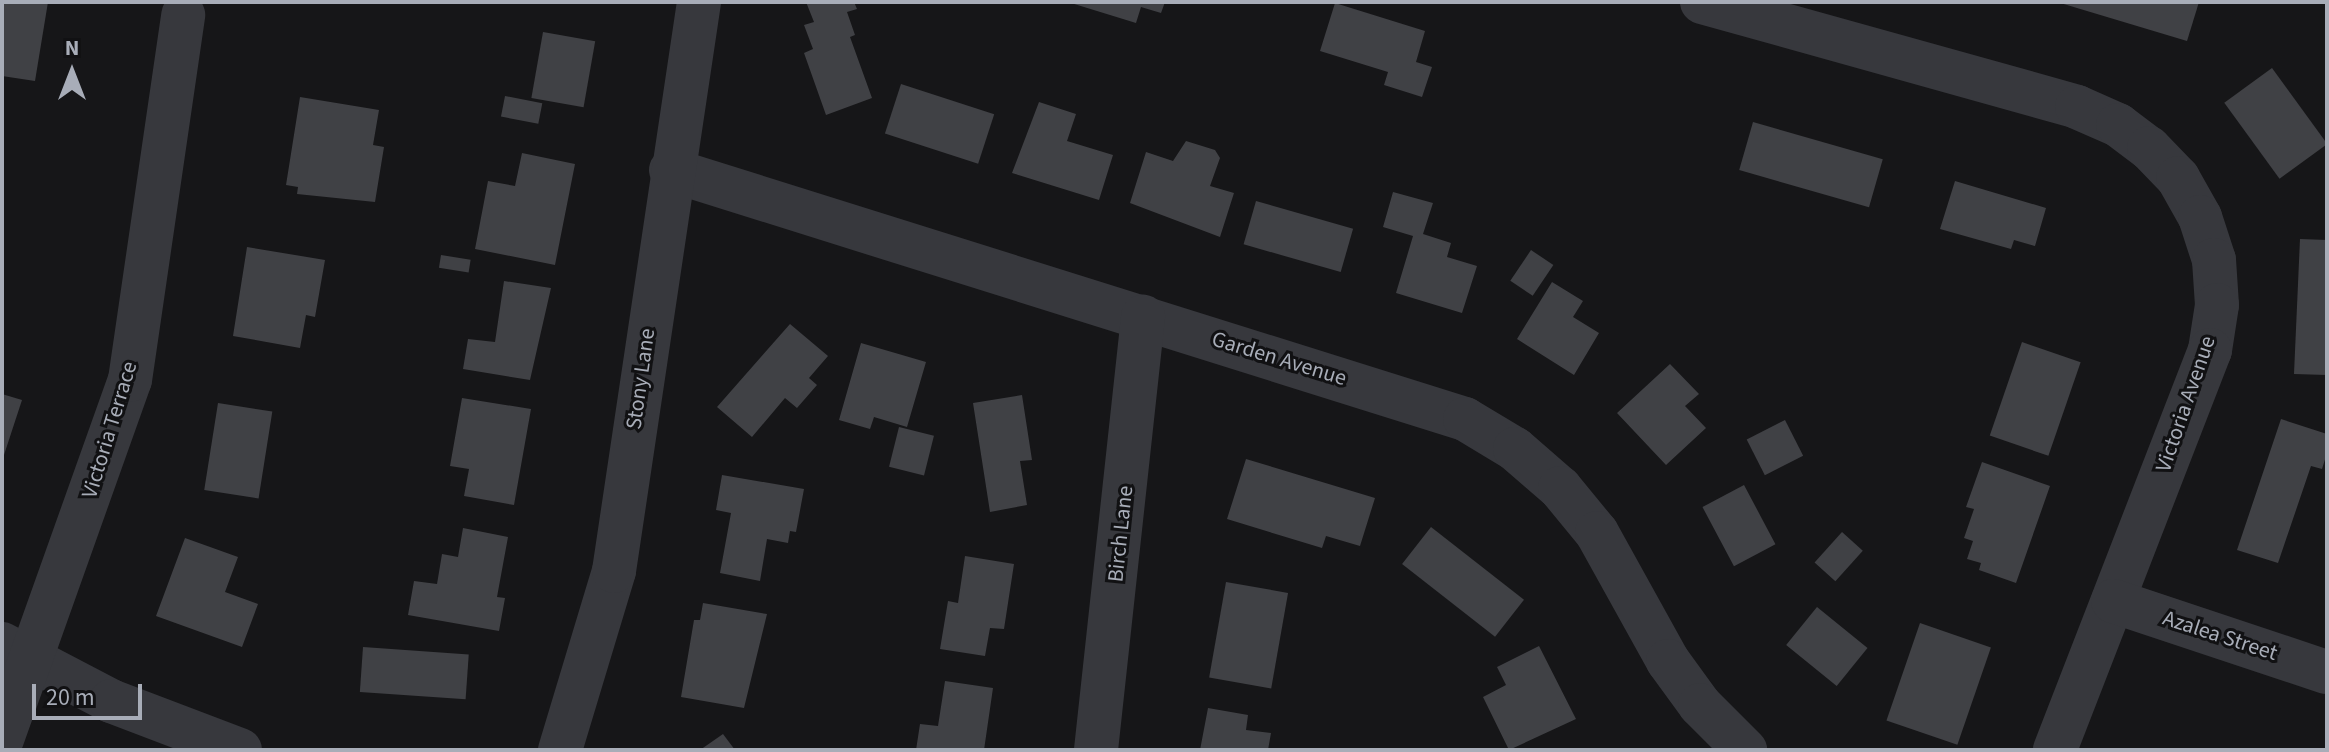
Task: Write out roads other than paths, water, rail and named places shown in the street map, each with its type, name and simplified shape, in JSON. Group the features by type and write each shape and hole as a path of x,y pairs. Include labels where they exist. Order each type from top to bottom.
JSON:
{"street":[{"name":"Stony Lane","path":"560,750 614,571 671,170 699,2"},
{"name":"Victoria Avenue","path":"1702,2 2077,107 2118,125 2178,178 2205,231 2214,260 2217,305 2210,350 2055,750"},
{"name":"Victoria Terrace","path":"2,739 17,652 130,380 183,15"},
{"name":"Garden Avenue","path":"671,170 1424,403 1515,449 1560,488 1597,533 1668,661 1700,705 1745,750"},
{"name":"Birch Lane","path":"1096,750 1143,317"},
{"name":"Azalea Street","path":"2113,601 2327,672"},
{"path":"17,652 111,701 240,750"}]}
